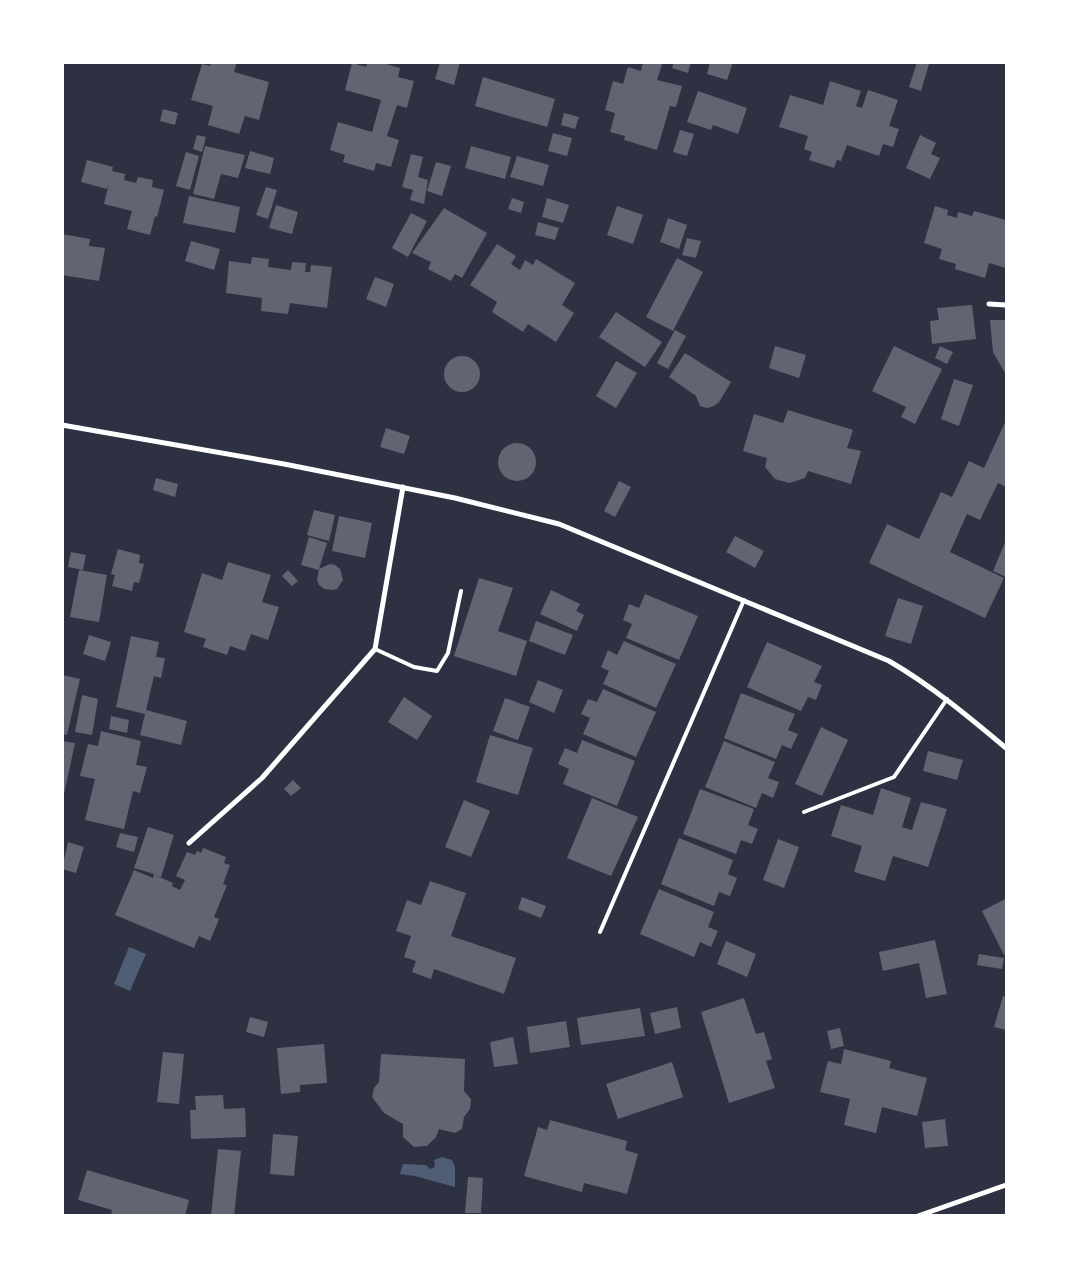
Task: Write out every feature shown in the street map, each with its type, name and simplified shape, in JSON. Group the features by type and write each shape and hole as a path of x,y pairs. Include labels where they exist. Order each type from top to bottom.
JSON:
{"street":[{"path":"989,304 1006,305"},
{"path":"62,425 403,487 559,524 889,661 947,699 1006,748"},
{"path":"189,844 262,778 375,649 403,487"},
{"path":"918,1216 1006,1185"}],"lane":[{"path":"375,649 414,667 436,671 448,653 462,591"},
{"path":"600,932 744,600"},
{"path":"804,812 894,777 947,699"}],"water":[{"path":"129,947 146,954 130,991 114,984"},
{"path":"442,1157 452,1160 455,1167 455,1187 415,1176 400,1174 403,1164 426,1165 430,1169 435,1167 434,1160"}],"building":[{"path":"211,62 237,62 234,72 269,82 259,120 245,116 239,134 208,125 213,106 191,100 202,64 210,66"},
{"path":"368,62 380,62 400,68 398,77 414,81 407,108 397,105 387,136 399,140 391,167 376,163 374,171 343,162 345,155 330,150 338,122 372,132 381,100 345,90 352,63 366,67"},
{"path":"440,62 460,62 454,85 435,79"},
{"path":"643,62 662,64 657,80 682,86 676,107 670,106 657,150 624,140 625,136 610,132 615,113 605,110 613,81 623,84 628,67 641,71"},
{"path":"674,62 691,62 688,73 672,68"},
{"path":"710,62 733,62 727,80 707,74"},
{"path":"917,62 929,64 921,91 909,87"},
{"path":"483,77 555,99 547,127 475,106"},
{"path":"830,81 861,91 856,106 862,108 868,90 898,100 889,126 899,129 893,147 883,144 879,156 847,145 841,161 837,160 834,168 809,160 812,152 804,149 808,136 779,127 790,95 823,105"},
{"path":"698,91 747,108 738,134 713,125 711,130 687,122"},
{"path":"163,109 178,113 175,125 160,121"},
{"path":"564,113 579,117 575,129 561,125"},
{"path":"680,130 694,134 687,156 673,152"},
{"path":"553,133 572,138 567,156 548,151"},
{"path":"197,135 206,137 202,152 193,149"},
{"path":"920,135 936,143 931,154 940,158 930,179 906,168"},
{"path":"205,146 245,155 238,178 221,174 214,199 193,194"},
{"path":"471,146 511,157 505,179 465,168"},
{"path":"250,151 274,158 270,174 245,168"},
{"path":"186,152 199,156 190,190 176,186"},
{"path":"411,154 423,157 418,177 428,180 424,204 410,200 413,190 402,187"},
{"path":"517,156 549,165 543,186 510,177"},
{"path":"87,160 113,167 112,171 125,174 124,180 136,183 138,177 153,180 152,187 164,190 150,235 127,229 132,211 104,204 109,183 107,189 81,182"},
{"path":"436,162 451,166 442,196 427,191"},
{"path":"266,187 277,190 268,219 256,215"},
{"path":"189,196 240,207 235,233 183,223"},
{"path":"512,198 524,202 521,213 508,209"},
{"path":"547,198 569,205 563,223 542,217"},
{"path":"276,205 298,212 292,234 269,228"},
{"path":"617,206 643,215 633,244 607,235"},
{"path":"935,206 948,210 947,215 957,218 958,212 972,216 974,211 1006,220 1006,268 989,263 985,278 955,269 956,264 939,259 942,249 924,243"},
{"path":"444,208 487,233 462,278 455,274 451,281 428,269 431,262 412,253"},
{"path":"411,213 427,221 408,257 392,248"},
{"path":"668,218 687,225 679,249 660,242"},
{"path":"538,222 559,228 555,240 535,235"},
{"path":"62,234 90,239 89,246 105,248 99,281 62,275"},
{"path":"687,238 701,241 696,258 682,255"},
{"path":"191,241 220,249 214,270 185,261"},
{"path":"497,244 516,256 511,264 520,270 525,260 533,265 536,259 575,283 562,305 574,313 556,342 528,324 523,332 492,312 497,302 470,285"},
{"path":"252,257 269,259 268,267 291,270 292,262 306,263 305,272 310,272 311,265 332,267 327,308 290,303 288,314 261,311 262,298 226,293 229,261 251,264"},
{"path":"677,258 703,272 673,331 646,317"},
{"path":"375,277 394,284 386,307 366,299"},
{"path":"972,305 976,339 932,344 930,321 939,320 937,308"},
{"path":"616,312 662,342 645,367 599,337"},
{"path":"990,320 1006,320 1006,375 993,352"},
{"path":"675,330 686,336 668,369 657,363"},
{"path":"775,346 806,355 799,378 769,368"},
{"path":"894,346 942,369 915,424 901,417 906,407 872,391"},
{"path":"940,346 953,352 947,364 935,358"},
{"path":"685,353 731,382 719,402 714,406 707,408 700,406 696,396 669,377"},
{"path":"462,356 475,361 480,374 475,387 462,392 449,387 444,374 449,361"},
{"path":"616,361 637,373 616,408 596,396"},
{"path":"954,379 973,385 959,426 941,419"},
{"path":"788,410 853,430 847,448 861,451 851,484 808,471 805,478 789,483 775,479 765,467 767,458 743,451 754,414 783,423"},
{"path":"1006,420 1006,487 998,483 980,520 967,514 950,552 1004,578 985,618 869,563 887,524 919,539 941,492 952,497 969,461 984,468"},
{"path":"386,428 410,436 404,454 380,447"},
{"path":"517,443 530,449 536,462 530,475 517,481 504,475 498,462 504,449"},
{"path":"156,478 178,484 175,497 153,490"},
{"path":"619,481 631,487 615,517 604,511"},
{"path":"314,510 335,515 329,541 307,535"},
{"path":"339,516 372,523 365,558 332,551"},
{"path":"735,536 764,551 755,568 726,552"},
{"path":"309,537 327,543 319,569 330,564 340,569 343,580 337,589 324,589 317,580 319,570 301,565"},
{"path":"1006,540 1006,577 993,571"},
{"path":"118,549 140,555 139,563 144,564 139,583 134,582 132,591 112,586 115,575 111,574"},
{"path":"71,552 86,555 83,570 68,567"},
{"path":"228,562 271,575 262,602 279,607 268,640 251,634 245,651 230,646 227,655 203,647 206,639 184,632 202,573 222,580"},
{"path":"79,570 107,575 99,622 70,617"},
{"path":"288,570 298,581 292,586 282,576"},
{"path":"479,578 513,588 498,631 527,641 516,676 454,656"},
{"path":"551,590 580,604 576,611 584,615 577,631 540,614"},
{"path":"645,594 698,616 679,660 626,638 632,624 623,620 629,604 639,608"},
{"path":"898,598 923,606 911,644 885,636"},
{"path":"536,621 573,635 565,655 529,641"},
{"path":"89,635 111,642 105,661 83,654"},
{"path":"131,636 159,642 156,657 165,658 161,678 154,676 146,710 187,721 181,745 140,735 145,714 116,707"},
{"path":"624,641 676,664 656,708 603,684 609,671 601,667 608,650 617,655"},
{"path":"767,642 822,666 814,682 822,685 816,700 808,697 801,711 747,687"},
{"path":"62,675 80,679 67,735 62,734"},
{"path":"538,680 563,690 554,713 529,702"},
{"path":"603,689 656,712 636,757 583,734 590,718 581,714 588,699 597,702"},
{"path":"741,693 795,714 788,730 798,734 791,749 782,745 776,759 724,738"},
{"path":"82,695 98,699 92,735 75,732"},
{"path":"404,697 432,716 417,740 388,722"},
{"path":"505,698 530,707 518,740 493,731"},
{"path":"111,716 129,720 127,733 109,729"},
{"path":"821,727 848,740 822,796 795,784"},
{"path":"101,731 141,741 136,765 147,767 140,793 133,791 124,829 85,820 95,779 80,776 88,744 98,746"},
{"path":"490,735 533,748 518,795 476,782"},
{"path":"582,740 635,761 617,806 563,784 569,769 558,764 565,748 577,753"},
{"path":"62,741 75,743 63,799 62,798"},
{"path":"724,741 775,762 768,778 779,782 773,798 762,793 756,808 705,787"},
{"path":"928,751 963,760 957,780 923,771"},
{"path":"293,780 301,788 291,796 284,789"},
{"path":"881,788 911,798 902,827 912,830 921,802 947,809 928,867 893,856 885,881 854,872 862,846 831,836 841,805 873,815"},
{"path":"700,789 754,809 748,825 758,829 752,844 741,840 736,854 683,834"},
{"path":"592,798 638,817 611,876 567,858"},
{"path":"464,800 490,811 471,857 445,847"},
{"path":"148,827 174,835 161,877 155,875 173,883 172,886 180,890 185,880 176,876 187,852 195,855 197,851 201,853 203,848 226,857 224,863 230,865 223,884 227,885 214,917 219,919 210,941 199,936 194,948 115,915 134,870 153,878 154,874 134,868"},
{"path":"120,833 138,837 134,852 116,847"},
{"path":"679,838 733,860 728,874 737,878 730,896 719,892 714,906 661,884"},
{"path":"778,839 799,847 784,888 763,880"},
{"path":"68,842 84,847 76,873 62,869"},
{"path":"430,881 466,893 451,936 516,958 504,994 434,969 431,979 412,972 416,961 404,957 411,936 396,931 407,900 421,905"},
{"path":"659,889 714,912 708,927 718,931 711,947 700,942 694,957 640,934"},
{"path":"522,897 546,906 541,918 518,909"},
{"path":"1005,899 1006,954 1004,955 982,911"},
{"path":"935,940 947,994 926,998 919,963 883,971 879,952"},
{"path":"726,941 756,954 747,977 717,964"},
{"path":"979,954 1004,958 1002,969 977,965"},
{"path":"1003,996 1006,997 1006,1030 994,1027"},
{"path":"744,998 756,1034 764,1032 772,1059 766,1061 775,1088 729,1103 701,1012"},
{"path":"677,1007 681,1028 655,1034 650,1013"},
{"path":"640,1008 645,1036 581,1045 577,1018"},
{"path":"250,1017 268,1022 264,1037 246,1032"},
{"path":"566,1021 570,1047 530,1053 527,1027"},
{"path":"840,1028 844,1046 831,1049 827,1031"},
{"path":"513,1037 518,1064 494,1067 490,1042"},
{"path":"324,1044 327,1083 300,1085 300,1092 281,1094 277,1048"},
{"path":"844,1049 891,1061 889,1068 927,1078 917,1116 882,1107 876,1133 844,1125 850,1099 820,1092 828,1061 841,1064"},
{"path":"163,1052 184,1054 179,1104 157,1102"},
{"path":"381,1054 465,1059 464,1091 471,1099 470,1109 464,1117 462,1129 455,1133 439,1129 436,1137 427,1146 414,1147 403,1137 403,1124 384,1113 372,1097 374,1088 379,1082"},
{"path":"672,1062 683,1097 618,1119 606,1084"},
{"path":"223,1095 224,1109 245,1108 246,1137 191,1139 190,1110 196,1110 195,1096"},
{"path":"945,1119 948,1146 925,1148 922,1122"},
{"path":"550,1120 627,1141 625,1150 638,1154 627,1194 584,1183 582,1192 524,1176 538,1127 547,1130"},
{"path":"273,1134 298,1136 294,1176 270,1174"},
{"path":"218,1149 241,1151 234,1216 211,1216"},
{"path":"87,1170 189,1200 185,1216 111,1216 112,1210 78,1200"},
{"path":"468,1177 483,1178 481,1213 465,1213"}]}
